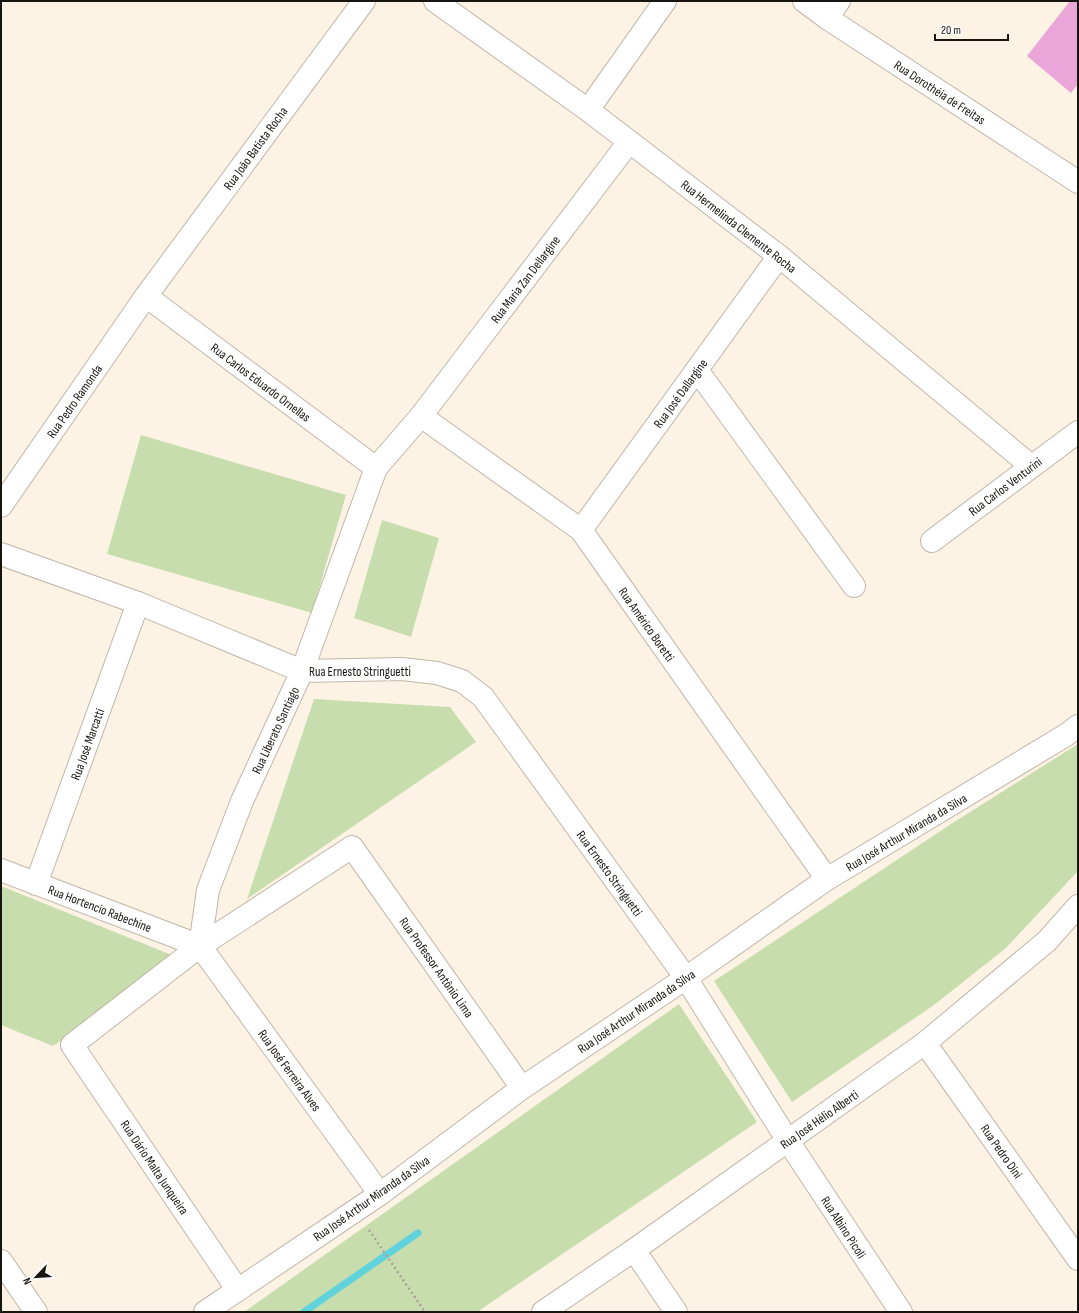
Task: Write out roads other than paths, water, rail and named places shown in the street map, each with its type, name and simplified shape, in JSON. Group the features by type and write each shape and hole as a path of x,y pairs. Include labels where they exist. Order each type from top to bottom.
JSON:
{"street":[{"name":"Rua João Batista Rocha","path":"146,296 364,1"},
{"name":"Rua Hermelinda Clemente Rocha","path":"435,1 588,110 779,256 1031,466"},
{"path":"588,110 665,1"},
{"name":"Rua Dorothéia de Freitas","path":"804,1 833,10 1078,182"},
{"name":"Rua Maria Zan Dellargine","path":"421,416 629,142"},
{"name":"Rua José Dallargine","path":"581,530 779,256"},
{"name":"Rua Carlos Eduardo Ornellas","path":"146,296 376,468"},
{"name":"Rua Pedro Ramonda","path":"1,506 146,296"},
{"path":"697,370 854,586"},
{"name":"Rua Liberato Santiago","path":"200,946 208,890 242,801 302,671 376,468 421,416"},
{"name":"Rua Américo Boretti","path":"421,416 581,530 827,879"},
{"name":"Rua Carlos Venturini","path":"932,540 1078,432"},
{"name":"Rua Ernesto Stringuetti","path":"1,554 138,603 302,671 402,669 437,673 462,681 483,697 686,978 788,1141"},
{"name":"Rua José Marcatti","path":"36,884 138,603"},
{"name":"Rua José Arthur Miranda da Silva","path":"205,1312 380,1194 522,1088 686,978 827,879 1066,735 1078,726"},
{"name":"Rua Professor Antônio Lima","path":"200,946 352,847 522,1088"},
{"name":"Rua Hortencio Rabechine","path":"1,870 200,946"},
{"name":"Rua José Hélio Alberti","path":"544,1312 634,1250 925,1043 1047,941 1078,906"},
{"name":"Rua Dário Malta Junqueira","path":"200,946 72,1045 237,1289"},
{"name":"Rua José Ferreira Alves","path":"200,946 380,1194"},
{"name":"Rua Pedro Dini","path":"925,1043 1078,1259"},
{"name":"Rua Albino Picoli","path":"788,1141 901,1312"},
{"path":"634,1250 676,1312"},
{"path":"1,1261 36,1312"}],"waterway":[{"path":"304,1312 418,1233"}]}
